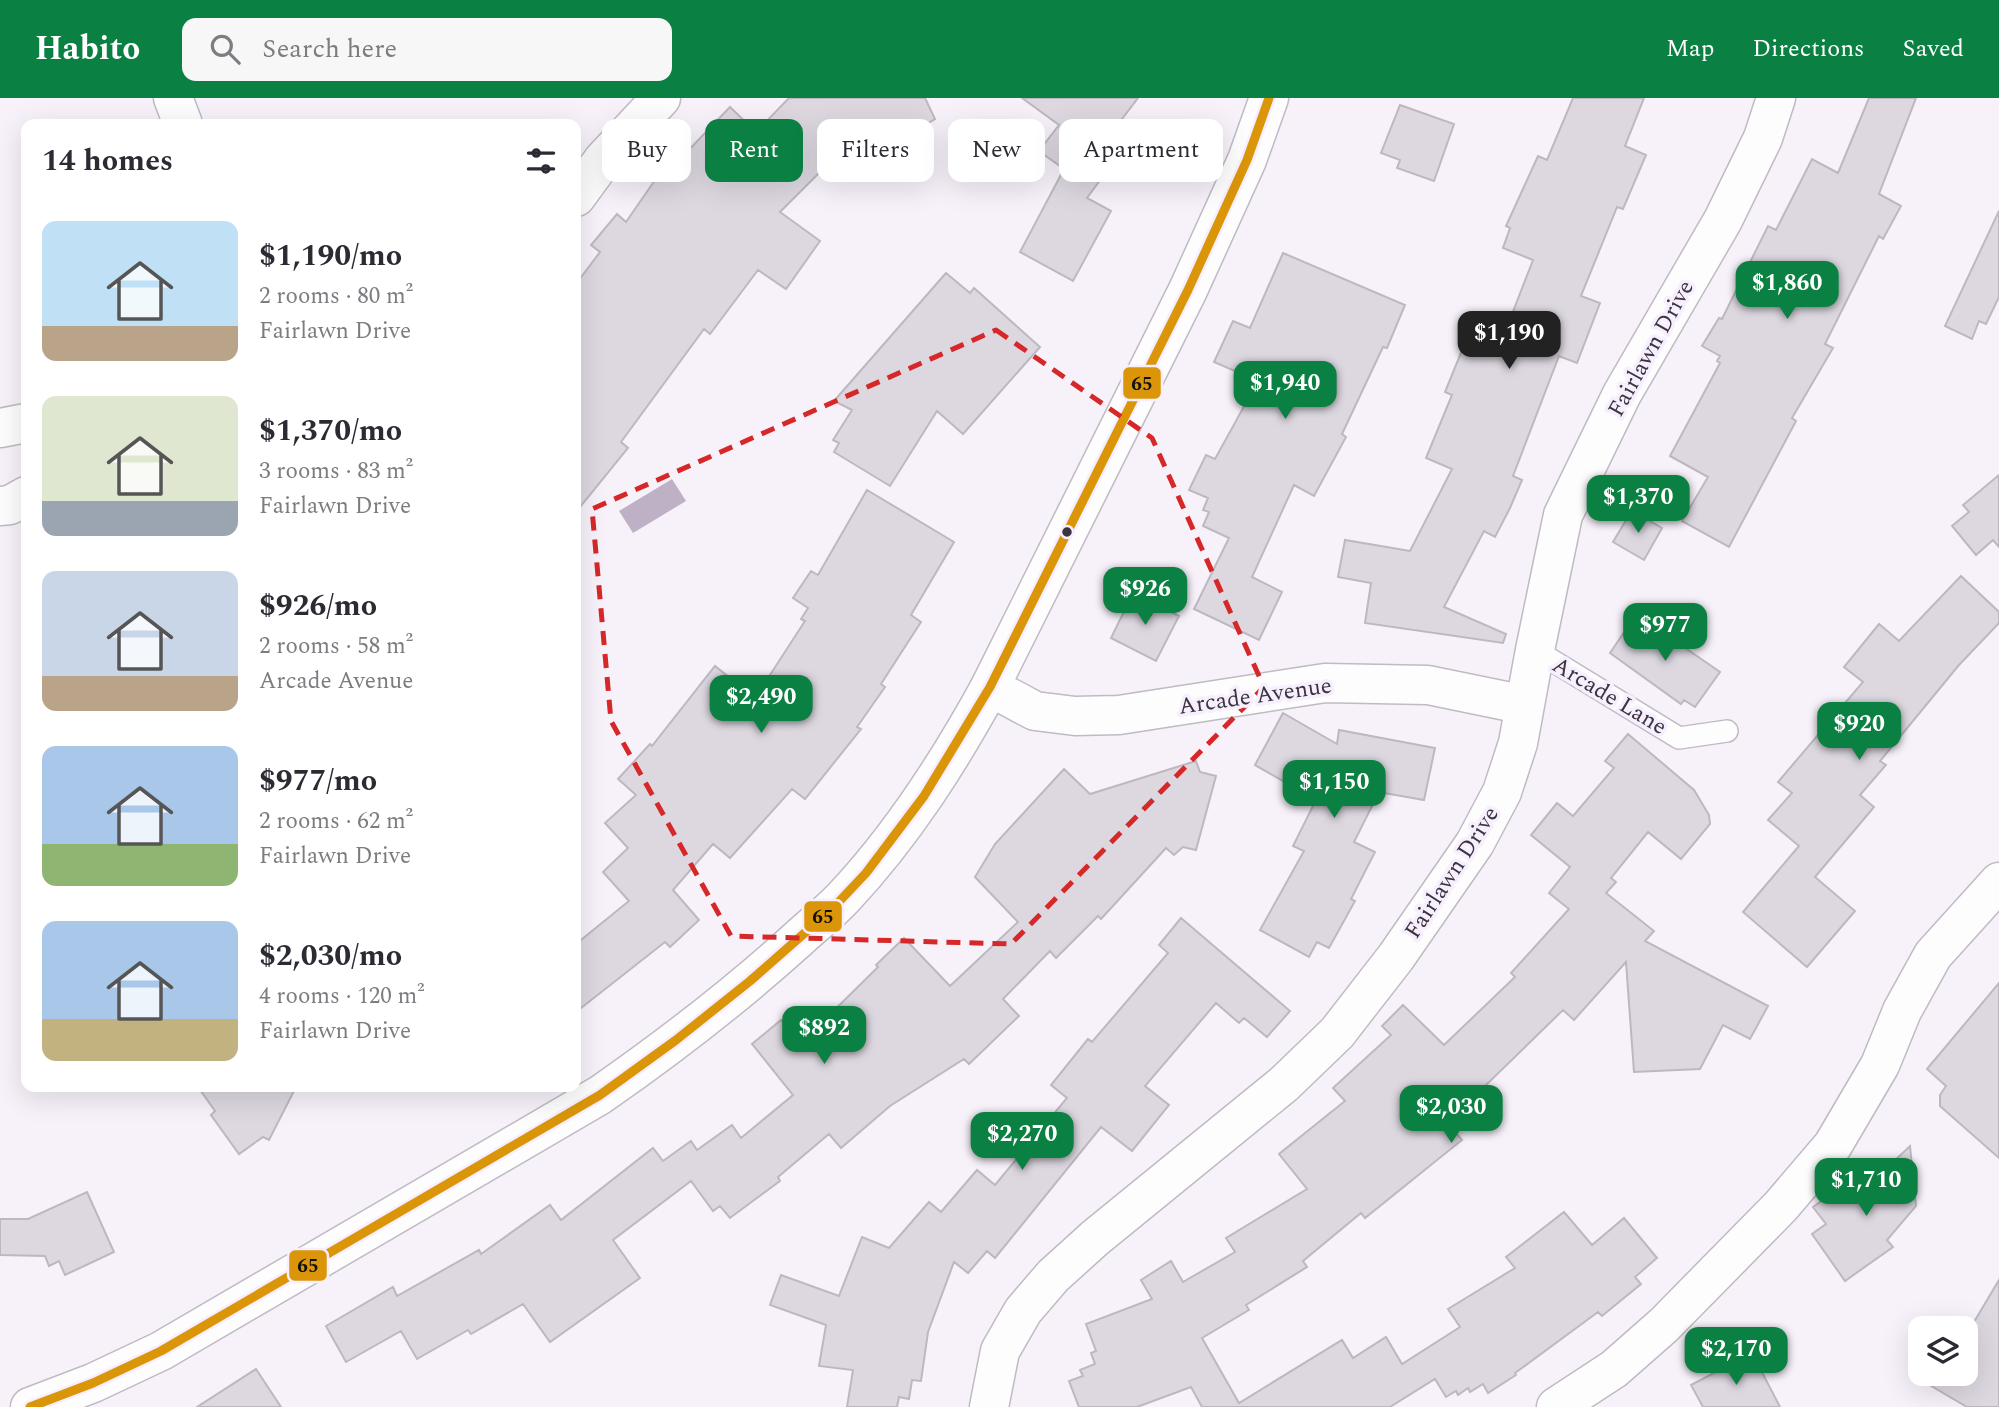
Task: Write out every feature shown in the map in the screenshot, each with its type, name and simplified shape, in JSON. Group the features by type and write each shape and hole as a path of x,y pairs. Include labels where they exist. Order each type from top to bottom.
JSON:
{"street":[{"path":"173,98 181,119"},
{"path":"581,190 603,160 660,98"},
{"path":"30,1407 93,1383 161,1351 600,1095 644,1065 754,979 844,897 917,809 965,733 990,687 1188,290 1247,160 1269,98"},
{"name":"Fairlawn Drive","path":"989,1407 1000,1351 1023,1311 1053,1276 1095,1238 1284,1084 1337,1033 1396,957 1475,844 1502,792 1518,743 1563,515 1622,394 1723,220 1763,138 1776,98"},
{"path":"0,428 21,424"},
{"path":"0,506 10,505 21,499"},
{"name":"Arcade Avenue","path":"990,687 1035,711 1075,716 1119,715 1325,683 1427,685 1525,705"},
{"path":"1556,1407 1614,1369 1664,1325 1781,1206 1833,1145 1880,1065 1902,1011 1933,955 1999,882"}],"lane":[{"name":"Arcade Lane","path":"1535,650 1679,738 1727,732"}],"highlighted area":[{"path":"996,330 1152,438 1264,687 1011,944 731,936 611,721 592,509"}],"shaded area":[{"path":"672,479 686,501 633,533 619,511"}],"building":[{"path":"789,98 925,98 935,119 817,119 817,175 780,212 820,241 786,289 758,270 710,334 704,329 621,442 628,448 581,506 581,277 600,252 591,245 617,214 626,222 654,182 691,182 691,148 705,133 705,182 803,182 803,119 769,119"},
{"path":"1022,98 1138,98 1122,119 1059,119 1059,125"},
{"path":"1573,98 1644,98 1625,146 1646,155 1623,209 1617,207 1581,296 1600,303 1577,363 1559,356 1513,476 1522,480 1510,508 1495,537 1484,531 1444,607 1506,634 1503,643 1365,623 1371,583 1338,577 1345,540 1410,551 1452,469 1426,458 1452,395 1445,392 1469,333 1500,345 1533,260 1503,248 1510,228 1506,226 1538,156 1547,160"},
{"path":"1869,98 1916,98 1879,194 1901,206 1883,239 1879,236 1825,344 1833,348 1792,418 1796,421 1729,547 1682,521 1708,477 1670,456 1720,363 1717,361 1720,356 1702,346 1719,318 1722,319 1768,226 1776,230 1812,159 1838,173"},
{"path":"1400,105 1454,124 1434,181 1397,168 1400,160 1381,153"},
{"path":"730,107 742,119 718,119"},
{"path":"1059,125 1059,165 1045,155 1045,143"},
{"path":"1059,178 1059,182 1099,182 1087,198 1111,211 1073,281 1020,252"},
{"path":"1999,211 1999,297 1986,324 1979,321 1972,339 1945,326"},
{"path":"1283,253 1405,305 1387,348 1383,347 1342,434 1346,437 1314,496 1294,485 1252,577 1282,592 1259,640 1194,609 1229,538 1203,526 1209,512 1203,510 1208,498 1189,490 1206,455 1215,459 1258,381 1214,362 1233,321 1250,328"},
{"path":"946,273 970,293 974,288 1040,347 963,434 937,411 890,486 834,452 839,443 833,440 852,410 834,401"},
{"path":"1999,475 1999,547 1993,540 1976,555 1952,526 1969,512 1963,505"},
{"path":"867,490 954,542 911,615 921,622 881,684 885,687 857,727 861,729 805,799 792,789 730,858 713,844 673,890 699,920 670,947 665,942 581,1008 581,940 629,901 603,872 628,848 605,823 636,795 618,779 650,744 652,746 715,666 755,698 805,621 801,619 808,608 793,598 811,571 818,575"},
{"path":"1632,510 1662,528 1644,560 1613,542"},
{"path":"1961,576 1999,612 1999,623 1959,665 1880,761 1886,765 1860,795 1874,807 1815,877 1855,911 1807,967 1743,912 1799,846 1768,820 1792,793 1778,782 1863,682 1844,667 1879,624 1899,641"},
{"path":"1133,593 1179,616 1156,661 1111,638"},
{"path":"1642,618 1720,672 1695,707 1684,700 1681,704 1610,653 1629,625 1634,629"},
{"path":"1283,713 1337,744 1339,730 1435,748 1424,800 1379,792 1354,842 1375,852 1351,899 1355,901 1329,948 1317,942 1309,957 1260,930 1304,851 1293,846 1316,800 1255,765"},
{"path":"1628,734 1694,790 1709,815 1710,824 1681,859 1648,832 1611,878 1616,882 1606,893 1654,931 1645,941 1768,1006 1750,1039 1723,1025 1700,1069 1634,1072 1626,962 1574,1020 1563,1010 1447,1123 1462,1140 1365,1218 1361,1213 1303,1261 1307,1267 1246,1305 1249,1310 1202,1338 1239,1403 1342,1340 1353,1358 1386,1337 1402,1364 1460,1327 1448,1309 1515,1268 1506,1257 1564,1212 1592,1245 1624,1218 1657,1258 1635,1277 1641,1284 1602,1316 1598,1312 1515,1373 1516,1375 1488,1393 1483,1384 1470,1392 1468,1388 1458,1395 1456,1391 1446,1397 1435,1379 1390,1407 1202,1407 1191,1387 1137,1407 1079,1407 1069,1381 1083,1376 1080,1370 1095,1364 1091,1353 1096,1351 1086,1324 1152,1299 1141,1280 1171,1261 1183,1282 1235,1252 1226,1238 1307,1189 1279,1154 1345,1101 1333,1088 1391,1035 1382,1026 1403,1005 1444,1045 1515,977 1511,973 1569,909 1549,893 1570,867 1531,835 1557,803 1573,816 1614,768 1605,761"},
{"path":"1196,761 1200,772 1216,776 1196,850 1183,847 1174,855 1166,848 1101,919 1098,916 1056,958 1050,951 1003,999 1019,1016 969,1064 964,1059 890,1106 841,1148 829,1134 778,1177 780,1181 730,1218 720,1206 713,1211 691,1181 613,1240 640,1278 550,1342 523,1304 471,1334 468,1330 417,1359 401,1331 346,1362 326,1326 393,1287 397,1296 479,1250 481,1254 550,1205 561,1220 653,1148 663,1161 691,1141 697,1150 732,1125 741,1138 793,1095 752,1044 781,1020 801,1043 904,938 950,986 1018,922 975,877 995,844 1064,769 1090,794"},
{"path":"1181,918 1290,1011 1267,1037 1244,1018 1239,1023 1216,1003 1145,1086 1169,1105 1132,1151 1101,1127 995,1258 987,1251 968,1273 954,1262 928,1332 921,1381 912,1380 909,1399 899,1397 897,1407 847,1407 853,1370 819,1366 826,1325 770,1305 781,1275 839,1296 862,1237 889,1248 929,1202 941,1212 977,1170 995,1185 1067,1098 1051,1085 1088,1039 1092,1042 1168,953 1159,945"},
{"path":"1999,983 1999,1158 1940,1106 1940,1095 1946,1086 1927,1069"},
{"path":"202,1092 293,1092 269,1140 263,1137 239,1154 211,1115 215,1111"},
{"path":"1910,1146 1916,1206 1887,1240 1893,1247 1845,1281 1812,1234 1826,1224 1813,1207 1847,1183 1857,1196"},
{"path":"87,1192 114,1252 65,1275 59,1261 49,1266 45,1256 0,1255 0,1219 28,1219"},
{"path":"1999,1280 1999,1407 1967,1407 1931,1386 1978,1386 1978,1316"},
{"path":"1752,1353 1780,1407 1703,1407 1691,1385"},
{"path":"256,1369 281,1407 197,1407"}],"transit line":[{"name":"65","path":"30,1407 93,1383 161,1351 600,1095 676,1040 750,981 833,908 866,873 924,796 990,687 1188,290 1247,160 1269,98"}]}
